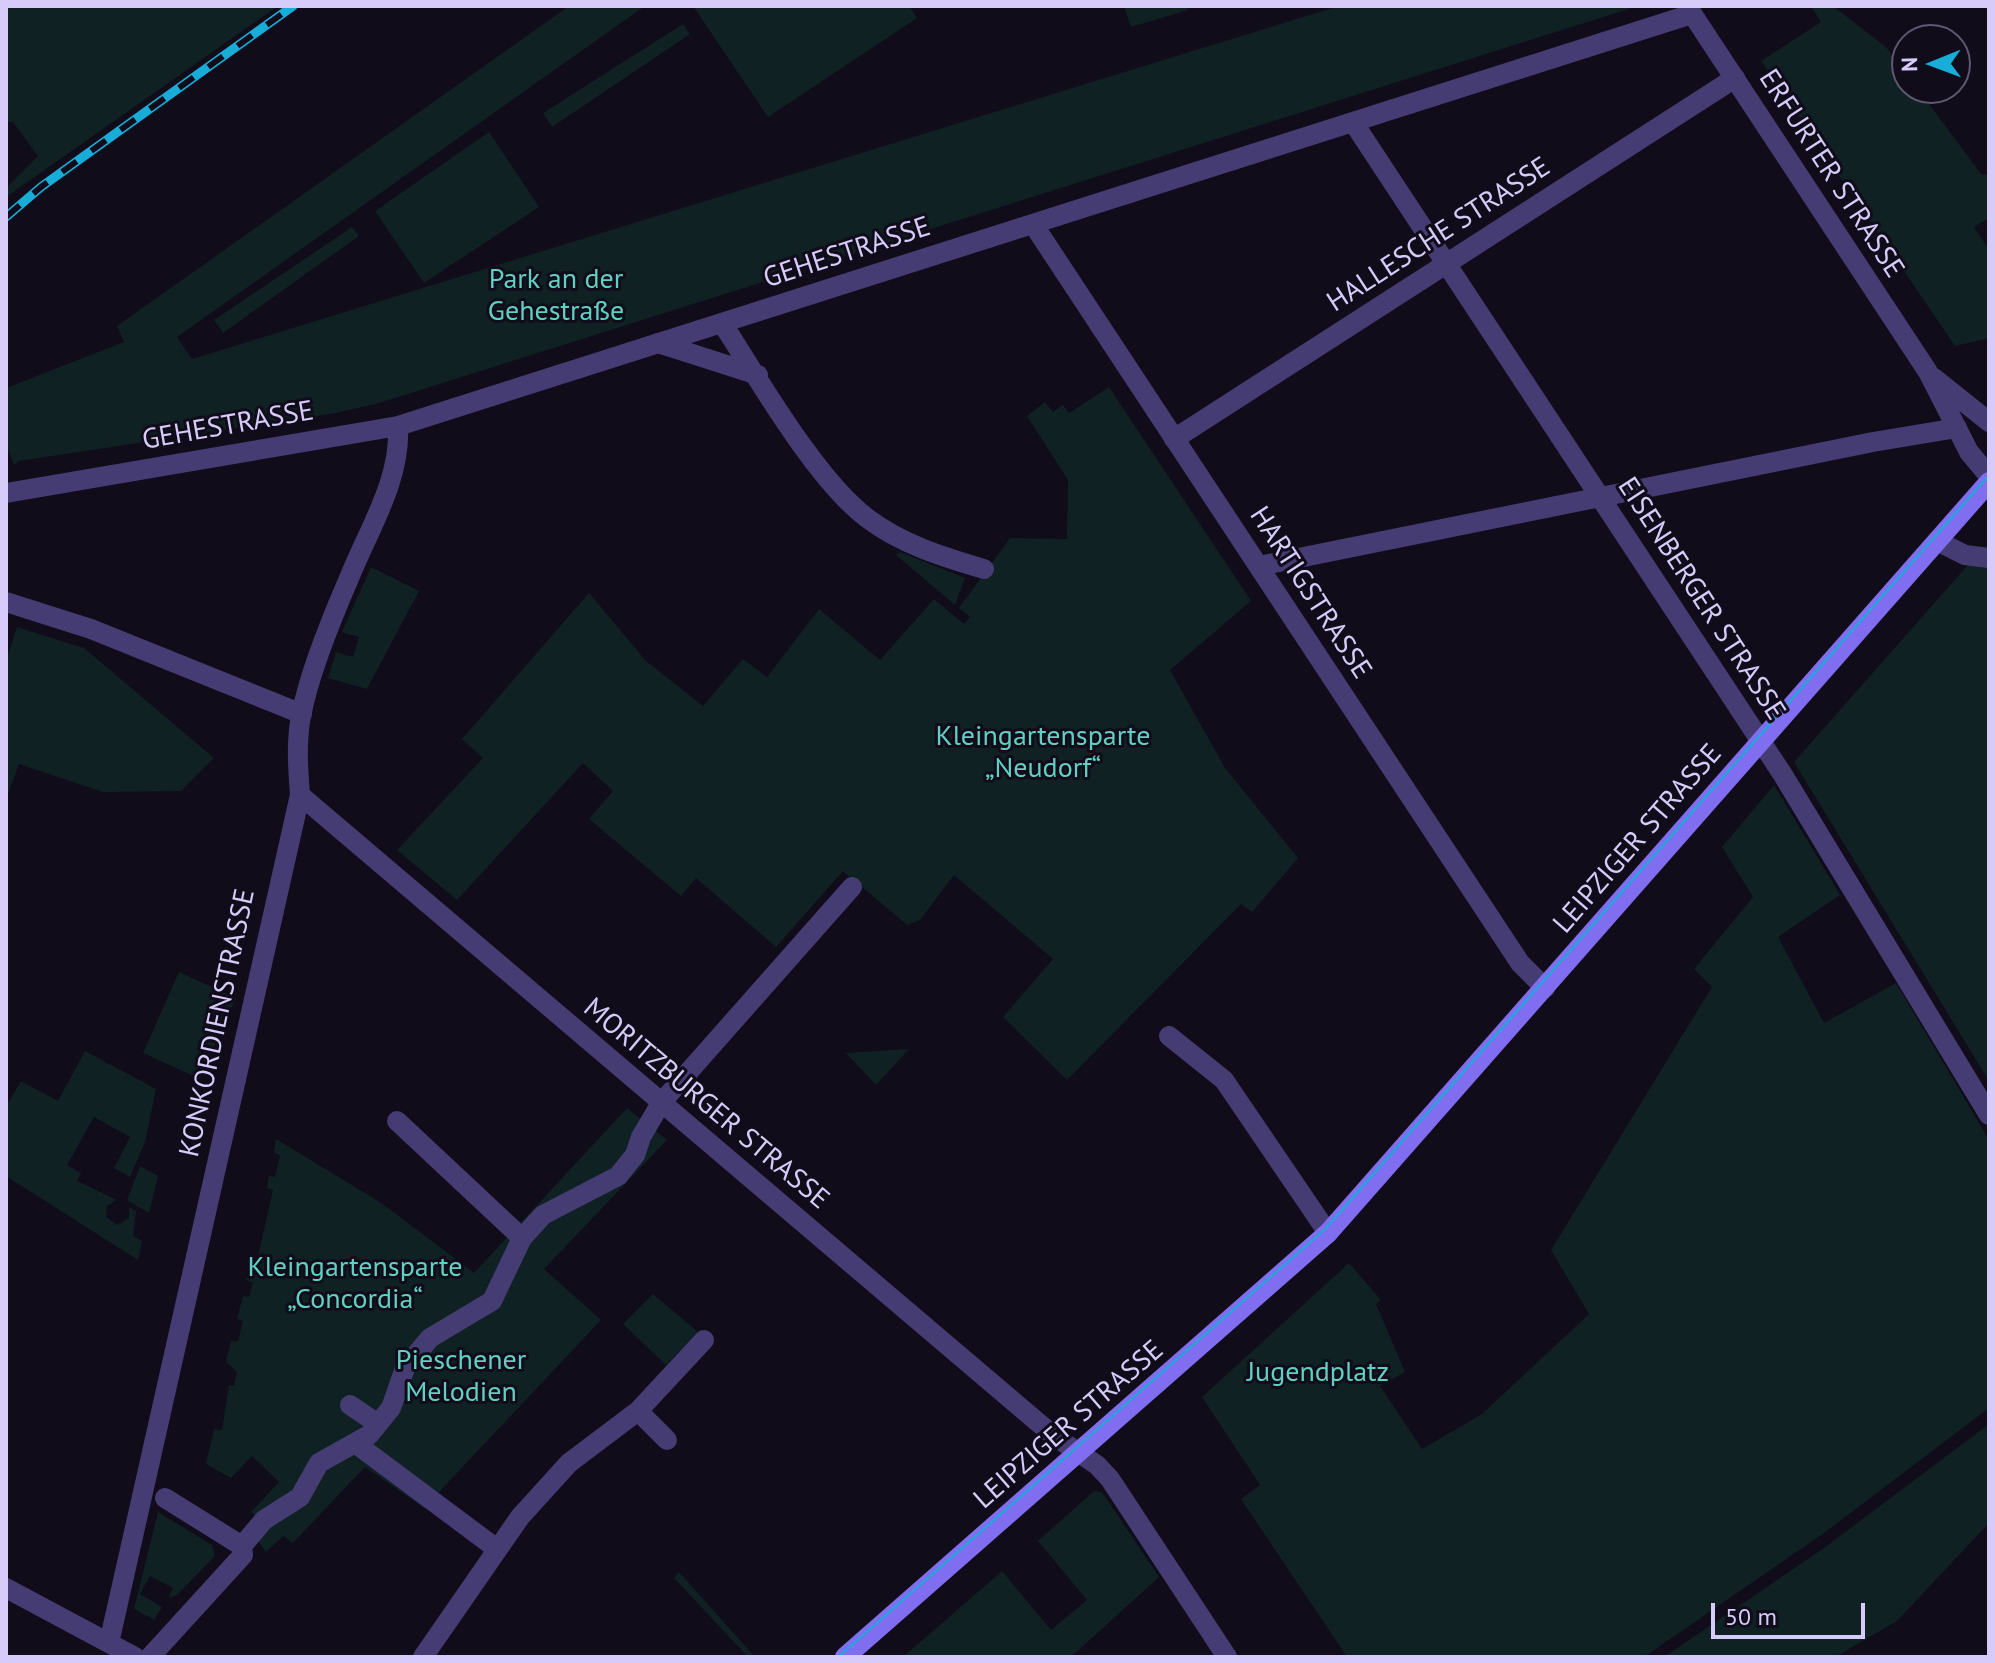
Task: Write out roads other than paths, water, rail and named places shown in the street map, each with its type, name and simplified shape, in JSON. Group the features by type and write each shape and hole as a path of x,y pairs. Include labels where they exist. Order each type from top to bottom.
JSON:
{"main road":[{"name":"LEIPZIGER STRASSE","path":"845,1657 1328,1233 1989,482"}],"street":[{"name":"ERFURTER STRASSE","path":"1690,10 1928,372 1969,452 1989,476"},
{"name":"GEHESTRASSE","path":"6,493 398,426 1353,122 1690,10"},
{"name":"HALLESCHE STRASSE","path":"1174,439 1735,78"},
{"name":"EISENBERGER STRASSE","path":"1353,122 1761,741 1989,1115"},
{"name":"HARTIGSTRASSE","path":"1033,224 1520,963 1545,988"},
{"path":"722,323 823,473 867,519 910,544 984,569"},
{"path":"658,343 758,375"},
{"name":"ERFURTER STRASSE","path":"1928,372 1989,422"},
{"name":"KONKORDIENSTRASSE","path":"123,1652 300,795 298,744 302,714 348,579 393,474 399,451 398,426"},
{"path":"1259,566 1873,442 1957,428"},
{"path":"1937,541 1965,555 1989,558"},
{"path":"6,602 91,629 302,714"},
{"name":"MORITZBURGER STRASSE","path":"300,795 1054,1436 1079,1452 1110,1479 1227,1657"},
{"path":"150,1657 243,1555 242,1546 264,1520 300,1497 319,1463 355,1443 378,1424 391,1408 405,1368 415,1352 442,1329 492,1301 522,1238 551,1209 618,1176 627,1167 661,1103 852,887"},
{"path":"1169,1036 1224,1080 1328,1233"},
{"path":"397,1121 482,1207 522,1238"},
{"path":"423,1657 497,1549 569,1463 638,1411 704,1340"},
{"path":"350,1405 378,1424"},
{"path":"638,1411 667,1440"},
{"path":"355,1443 497,1549"},
{"path":"165,1498 242,1546"},
{"path":"6,1588 123,1652"}],"tram line":[{"path":"838,1657 1325,1229 1989,475"}],"railway":[{"path":"6,217 41,187 293,6"}],"park label":[{"name":"Park an der Gehestraße","path":"556,296"},
{"name":"Kleingartensparte „Neudorf“","path":"1043,753"},
{"name":"Kleingartensparte „Concordia“","path":"355,1284"},
{"name":"Jugendplatz","path":"1318,1373"},
{"name":"Pieschener Melodien","path":"461,1377"}]}
